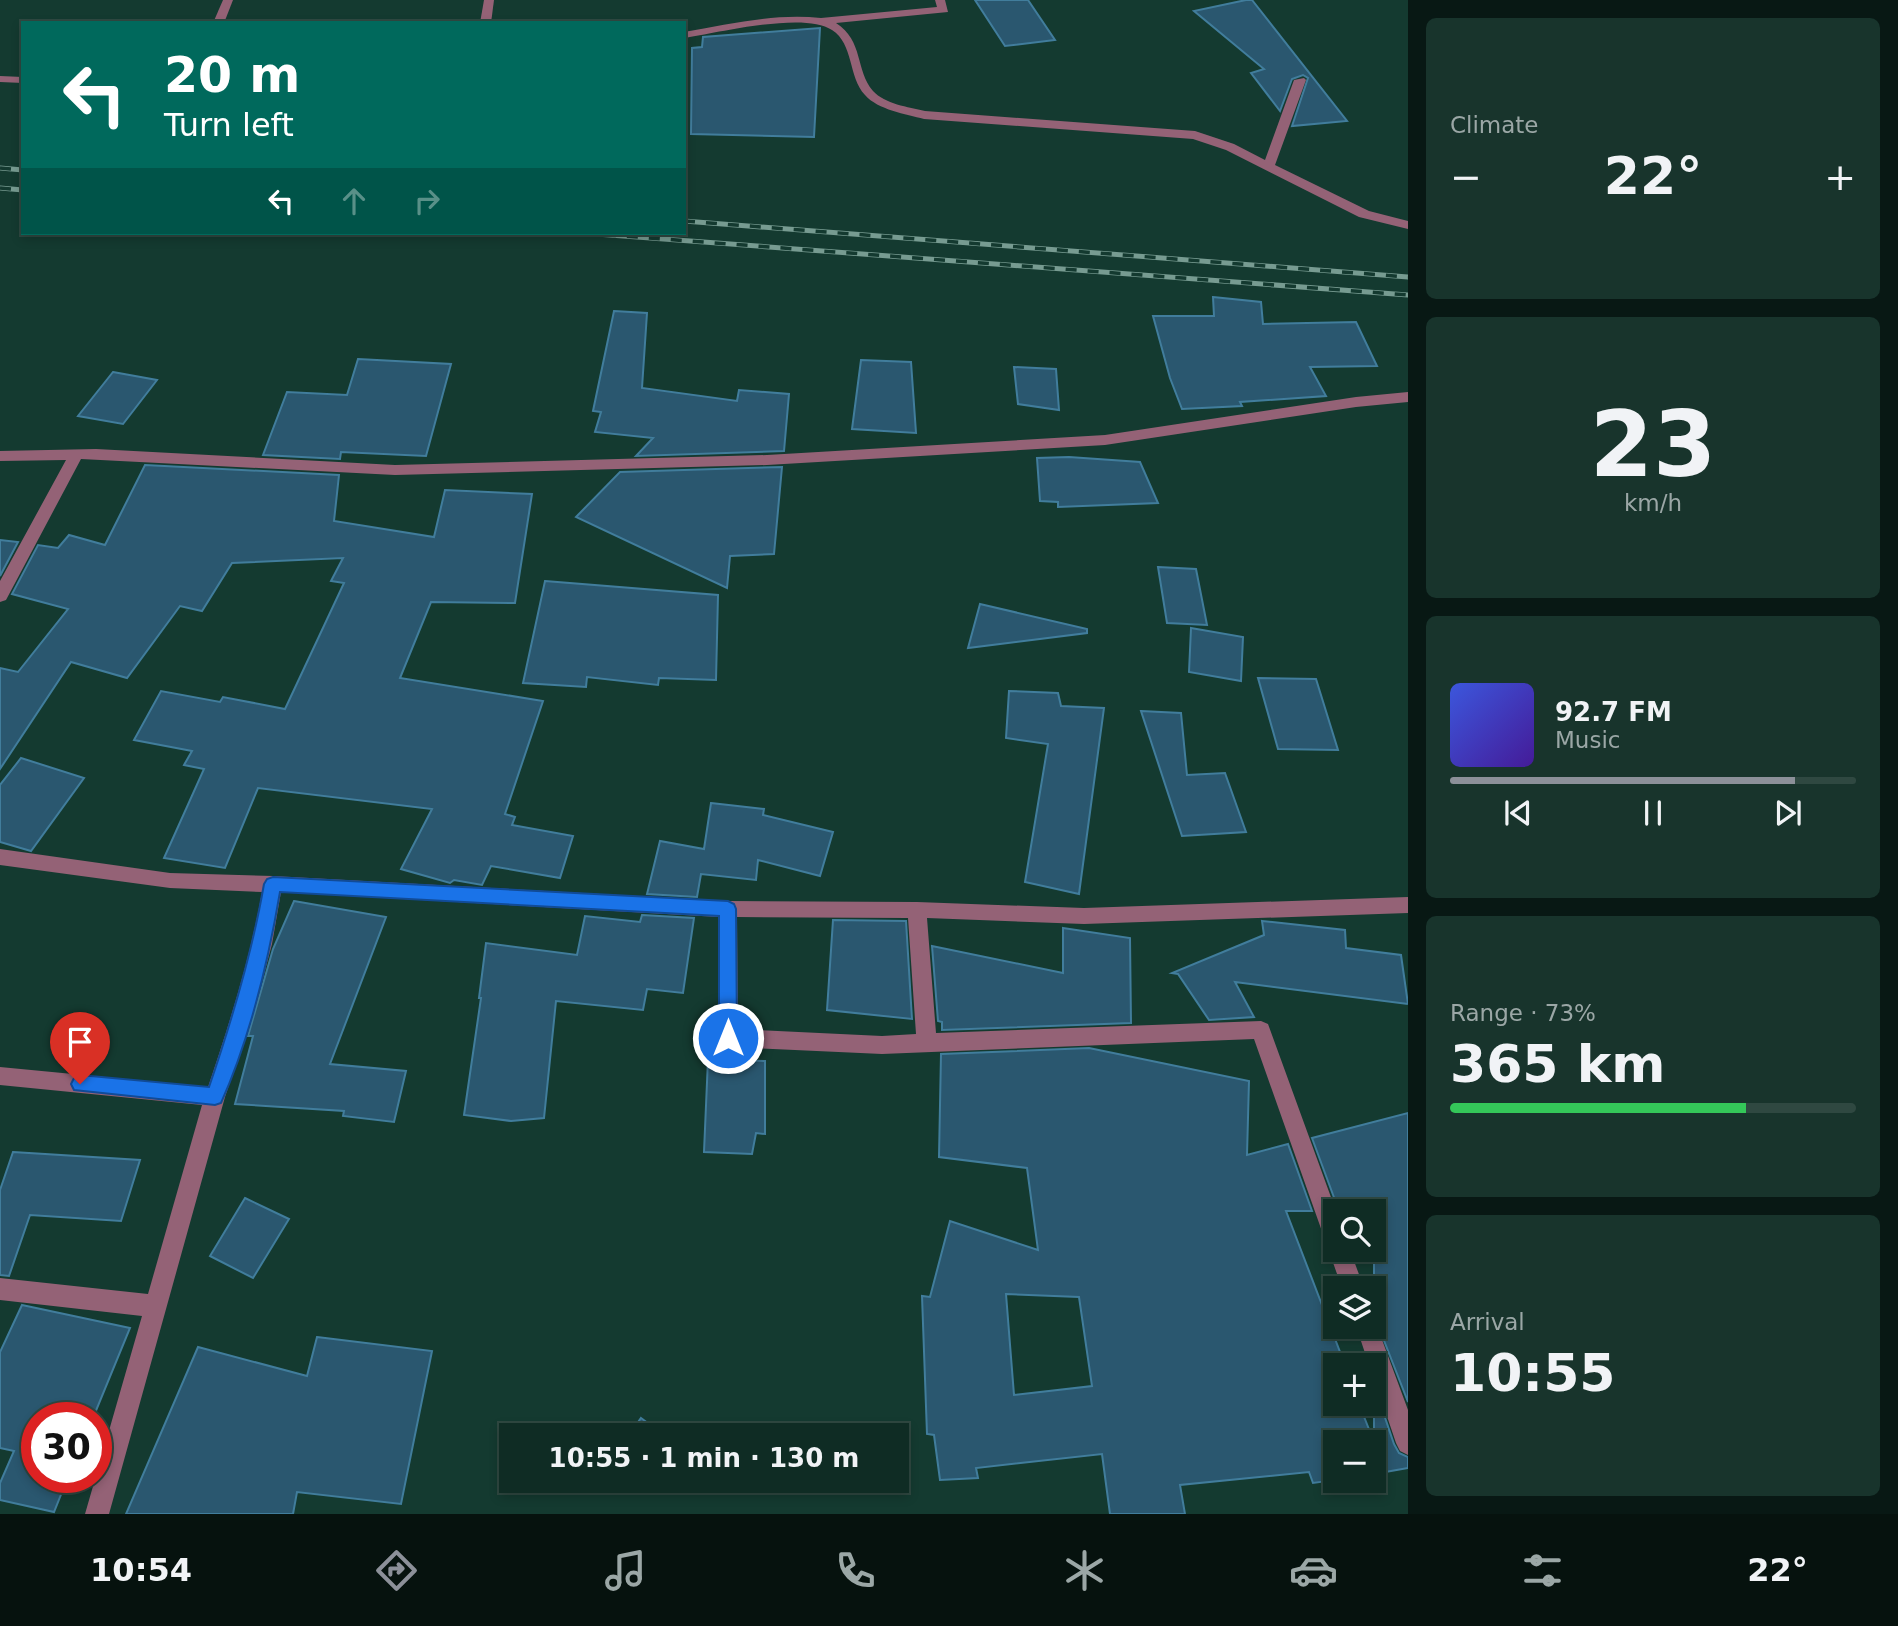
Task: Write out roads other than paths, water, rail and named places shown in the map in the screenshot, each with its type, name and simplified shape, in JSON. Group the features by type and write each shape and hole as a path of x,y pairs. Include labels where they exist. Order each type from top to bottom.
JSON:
{"street":[{"path":"219,21 228,0"},
{"path":"485,21 489,0"},
{"path":"686,35 792,19 821,21 944,10 940,0"},
{"path":"821,21 836,27 847,39 869,93 892,106 924,115 1195,135 1230,147 1364,214 1408,225"},
{"path":"0,79 21,80"},
{"path":"1268,167 1300,79"},
{"path":"0,456 76,454 395,470 767,460 1105,440 1356,402 1408,397"},
{"path":"0,596 76,454"},
{"path":"0,857 235,886 273,884 728,909 917,910 1084,916 1408,905"},
{"path":"97,1514 215,1097 245,1008 262,944 273,884"},
{"path":"728,909 728,1038 882,1045 1261,1030 1323,1205"},
{"path":"917,910 927,1042"},
{"path":"0,1076 215,1097"},
{"path":"0,1289 155,1306"},
{"path":"1372,1339 1408,1443"}],"railway":[{"path":"0,168 21,170"},
{"path":"0,188 21,190"},
{"path":"686,221 1408,277"},
{"path":"610,235 1408,295"}]}
